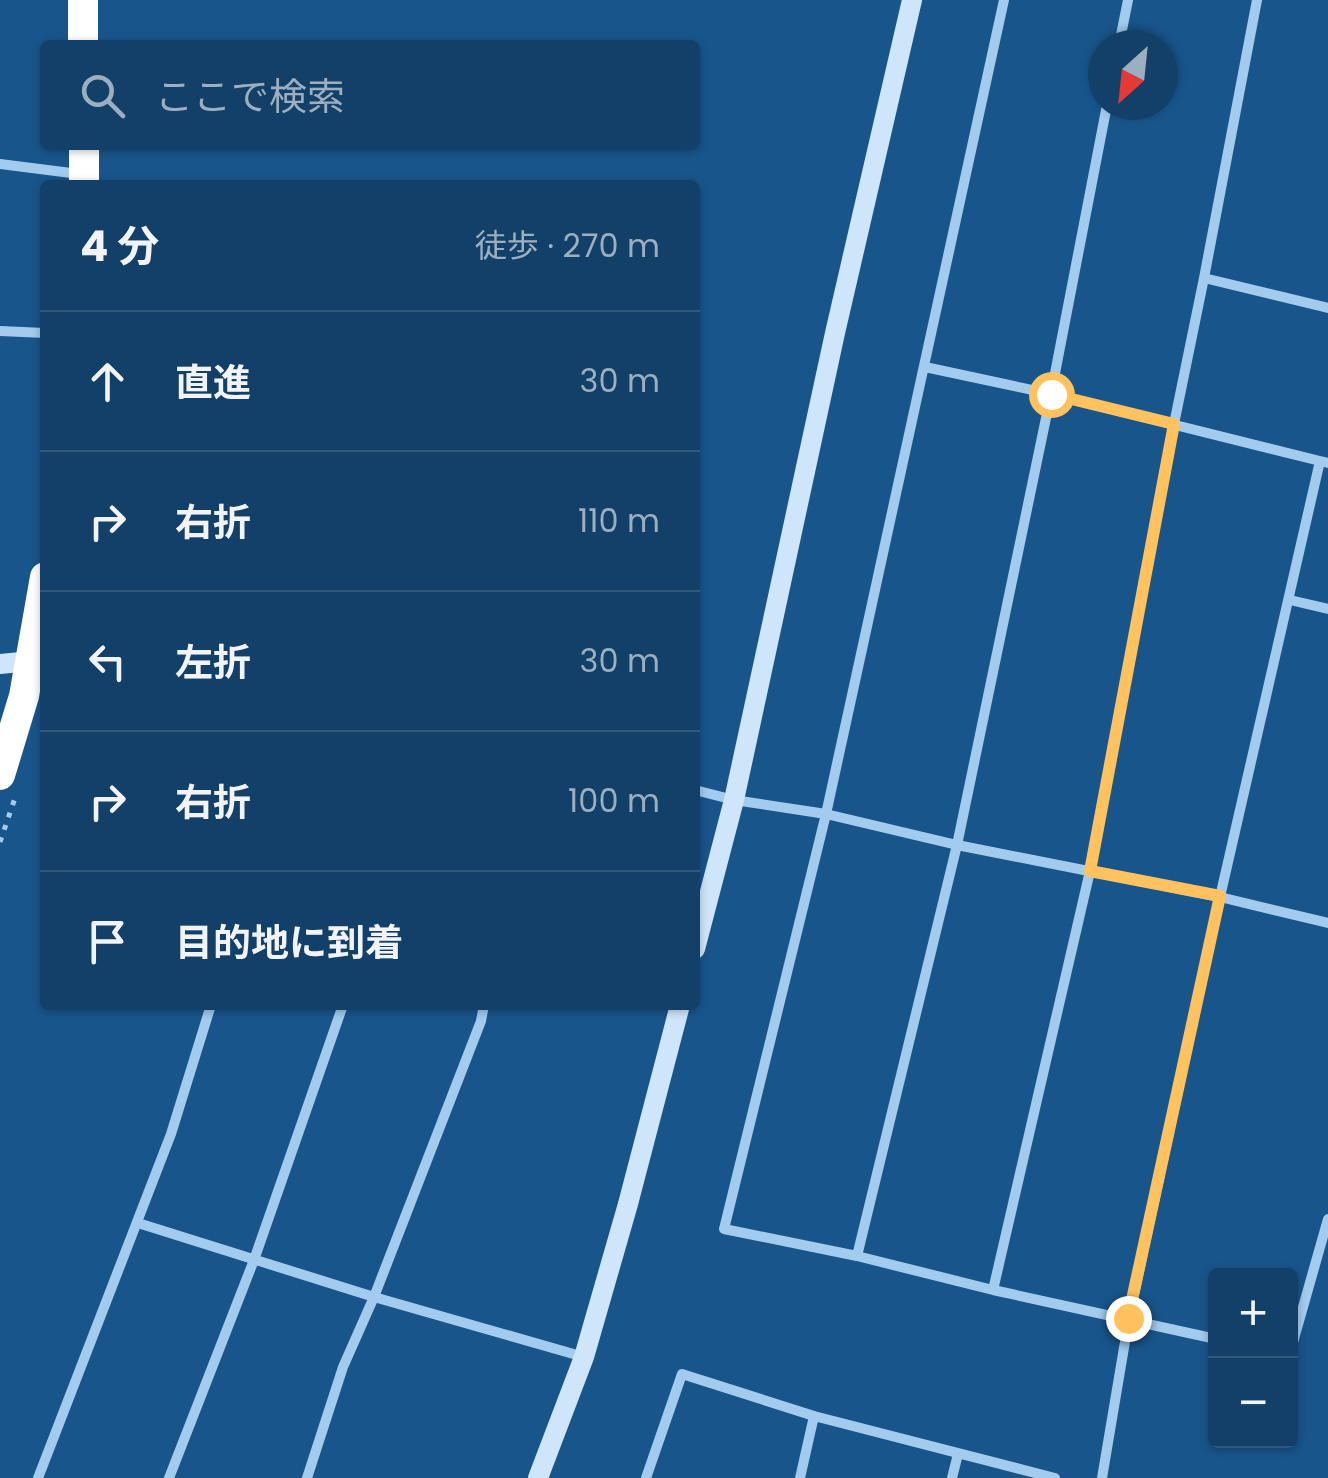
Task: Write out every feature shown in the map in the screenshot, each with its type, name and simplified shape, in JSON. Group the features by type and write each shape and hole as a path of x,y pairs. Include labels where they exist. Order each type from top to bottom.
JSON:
{"highway":[{"path":"83,0 83,40"},
{"path":"0,775 38,661"}],"street":[{"path":"700,929 734,800 912,0"},
{"path":"1004,0 826,814 724,1229 1208,1336"},
{"path":"1122,30 1128,0"},
{"path":"994,1290 1090,871 1258,0"},
{"path":"857,1256 957,845 1105,120"},
{"path":"0,164 84,168"},
{"path":"1204,278 1328,308"},
{"path":"0,331 40,334"},
{"path":"925,367 1324,462 1220,896 1128,1318 1102,1478"},
{"path":"1290,600 1328,608"},
{"path":"0,664 38,661"},
{"path":"700,791 1220,896 1328,923"},
{"path":"38,1478 171,1134 209,1010"},
{"path":"169,1478 254,1260 341,1010"},
{"path":"307,1478 343,1367 374,1297 483,1010"},
{"path":"538,1478 584,1357 679,1010"},
{"path":"1298,1325 1328,1219"},
{"path":"138,1223 584,1357"},
{"path":"646,1478 682,1374 814,1416 1055,1478"},
{"path":"800,1478 814,1416"},
{"path":"952,1478 958,1454"}],"route":[{"path":"1051,394 1174,424 1090,871 1220,896 1128,1318"}]}
